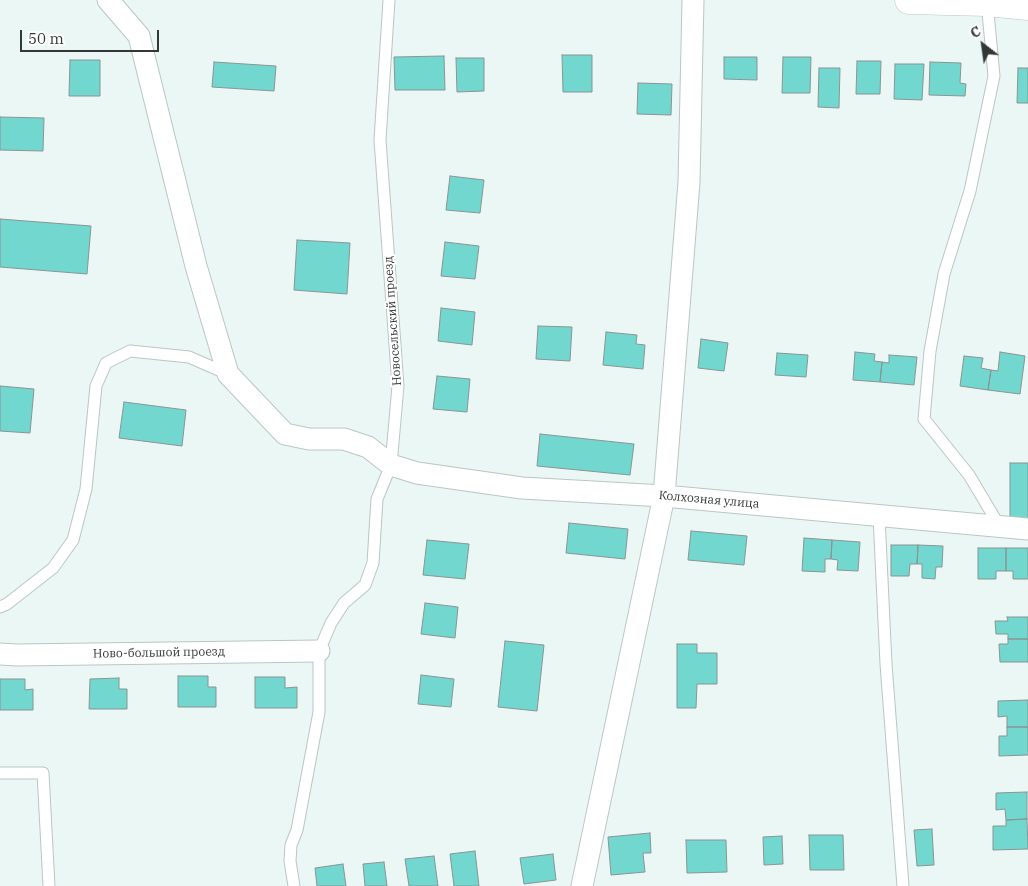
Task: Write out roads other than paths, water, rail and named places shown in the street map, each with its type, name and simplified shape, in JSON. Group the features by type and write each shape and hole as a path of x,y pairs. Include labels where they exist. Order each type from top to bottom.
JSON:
{"street":[{"path":"108,0 139,36 196,266 228,374 285,434 309,439 344,438 368,447 391,465"},
{"path":"582,886 664,496 689,182 693,0"},
{"path":"909,0 987,1 1028,6"},
{"name":"Колхозная улица","path":"391,465 417,473 522,488 664,496 1028,529"},
{"name":"Ново-большой проезд","path":"0,654 319,651"}],"lane":[{"name":"Новосельский проезд","path":"319,651 331,623 344,603 365,585 373,563 377,499 391,465 398,386 380,140 389,0"},
{"path":"987,1 994,76 970,191 944,274 930,351 924,419 969,475 1000,527"},
{"path":"0,607 7,604 53,568 73,540 86,490 96,386 106,363 130,351 189,357 228,374"},
{"path":"879,516 886,664 902,886"},
{"path":"294,886 290,861 291,844 297,830 319,712 319,651"},
{"path":"0,773 43,773 49,886"}]}
